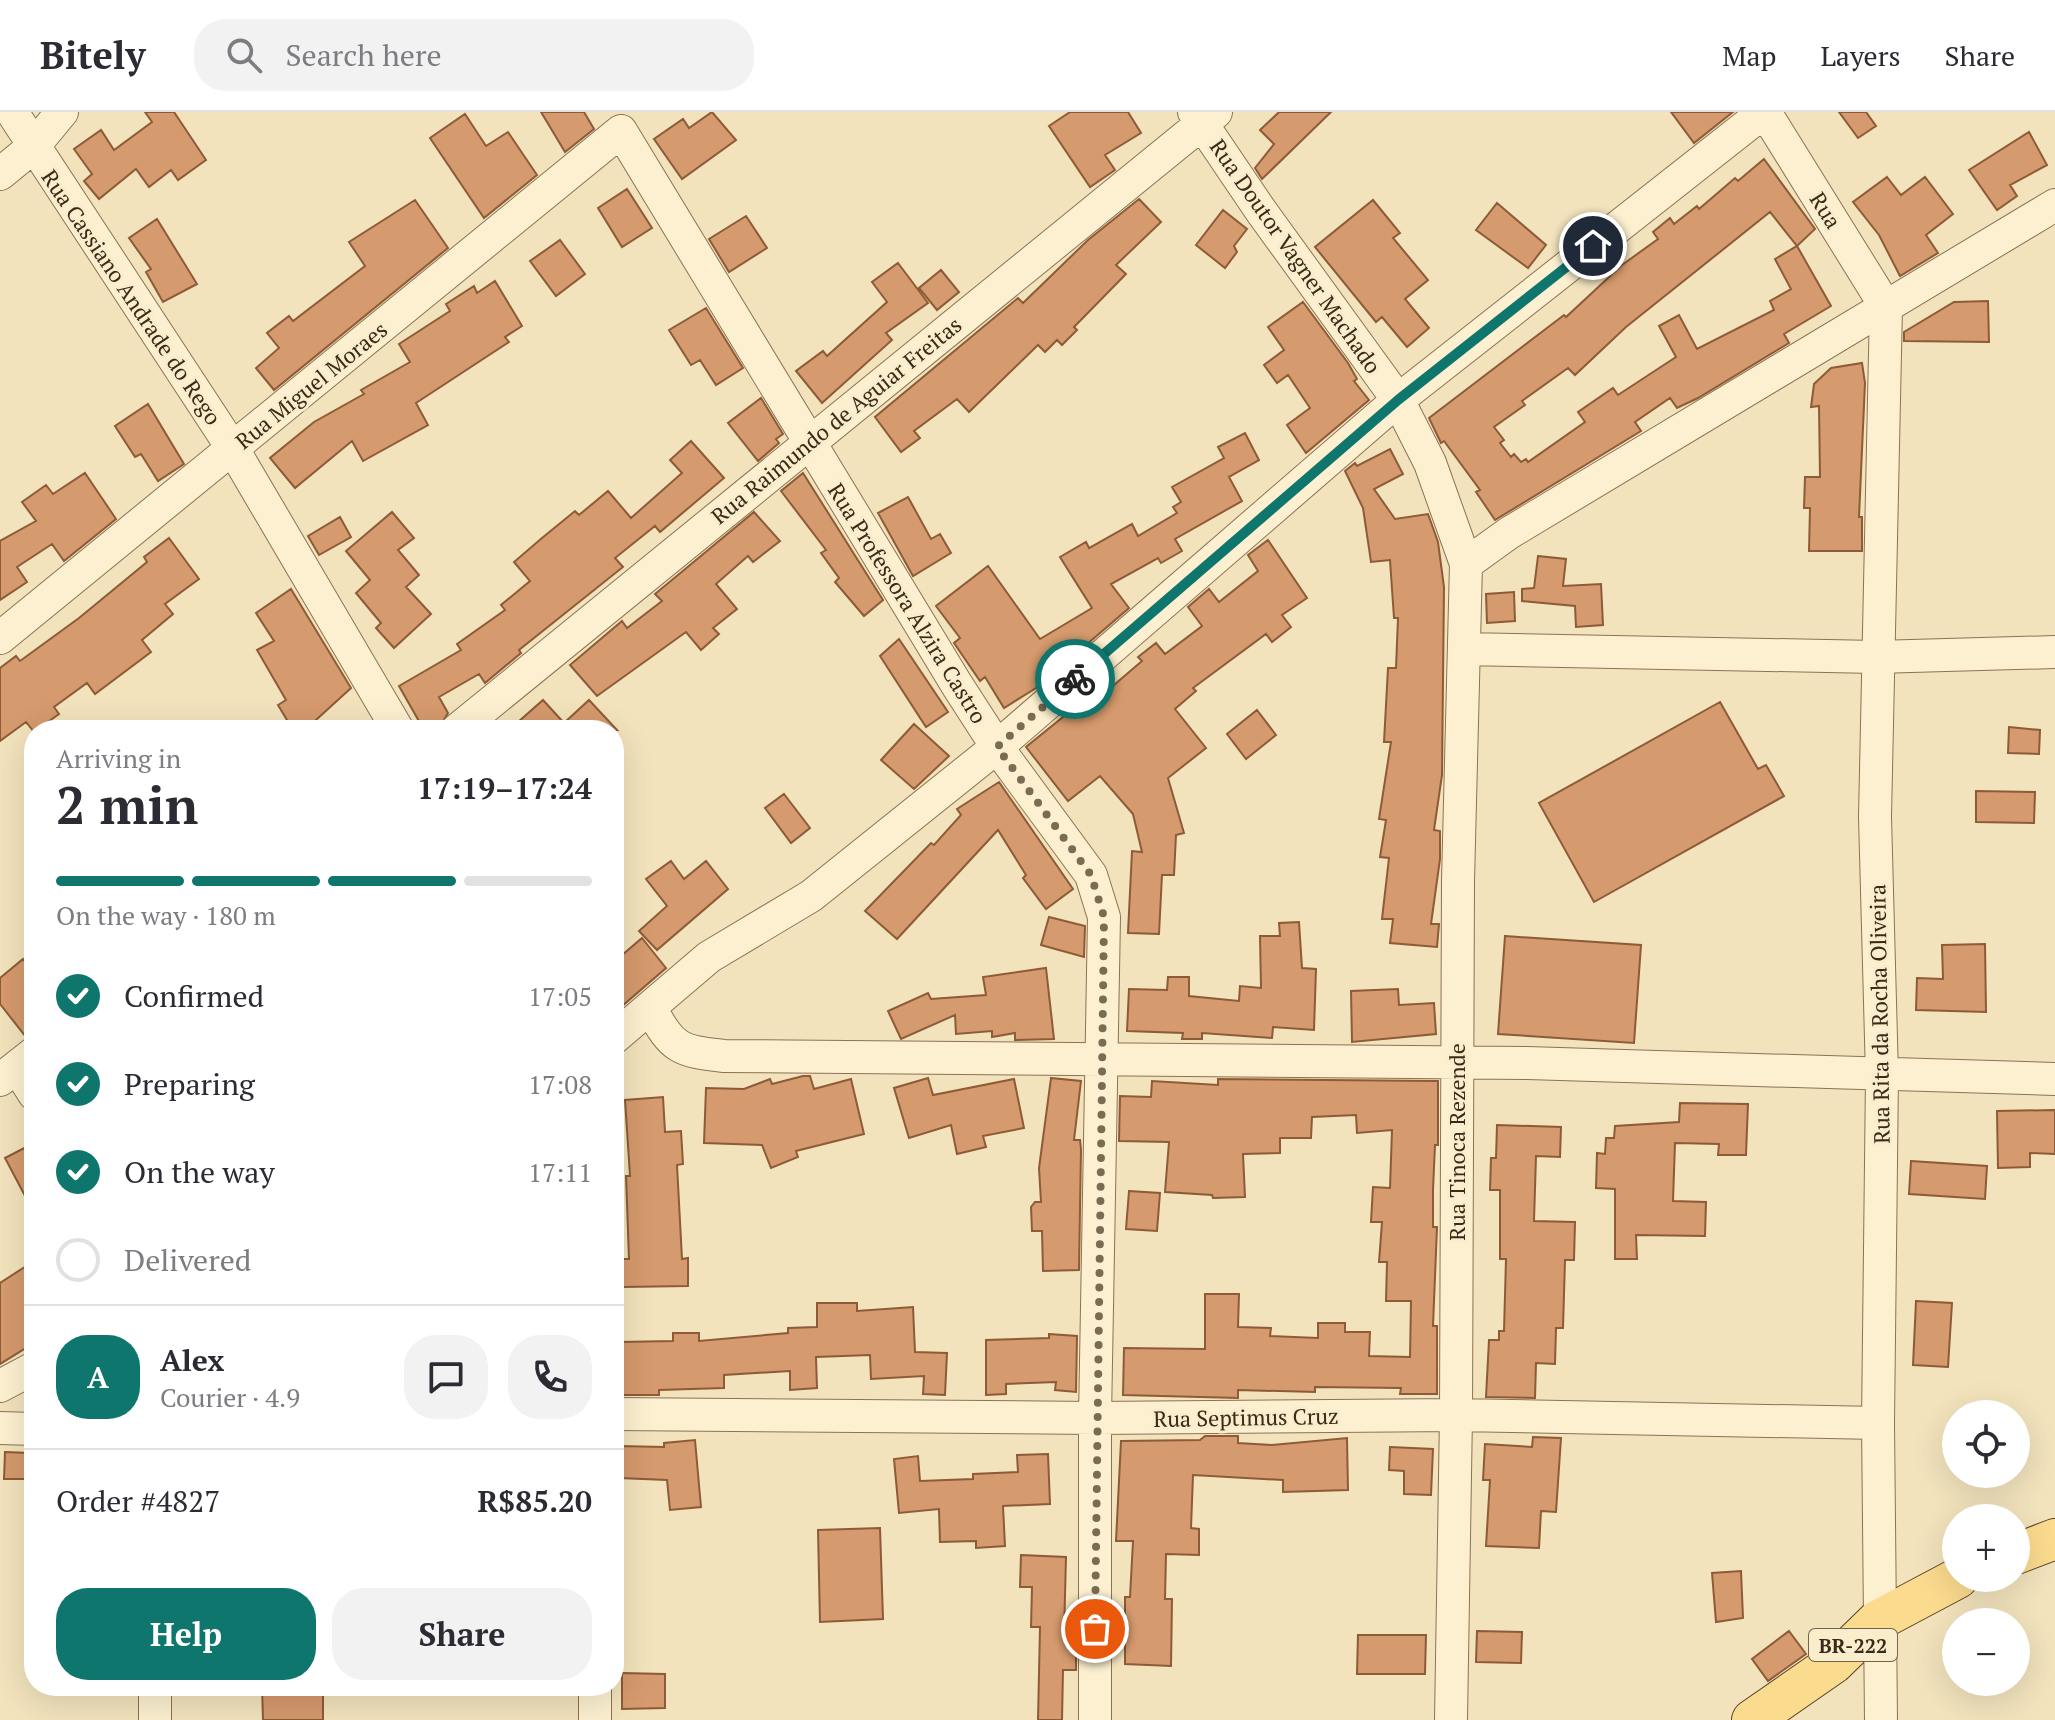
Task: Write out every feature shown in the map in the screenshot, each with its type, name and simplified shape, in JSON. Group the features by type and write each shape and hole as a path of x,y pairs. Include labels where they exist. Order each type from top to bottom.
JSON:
{"main road":[{"path":"2030,1549 2055,1539"},
{"name":"BR-222","path":"1752,1720 1834,1663 1877,1621 1942,1586"}],"street":[{"name":"Rua Cassiano Andrade do Rego","path":"12,112 233,449 392,720"},
{"path":"0,174 33,147 62,112"},
{"path":"624,1030 725,945 811,896 997,747 1398,400 1764,112"},
{"name":"Rua","path":"1764,112 1886,307"},
{"name":"Rua Doutor Vagner Machado","path":"1204,116 1261,211 1398,400 1430,463 1466,564"},
{"name":"Rua Raimundo de Aguiar Freitas","path":"469,720 1204,116"},
{"name":"Rua Professora Alzira Castro","path":"621,131 997,747 1091,875 1100,894 1104,917 1104,1060 1095,1418 1095,1720"},
{"name":"Rua Miguel Moraes","path":"0,638 621,131"},
{"path":"1466,564 1509,533 2055,205"},
{"name":"Rua Rita da Rocha Oliveira","path":"1881,1720 1877,1621 1882,1076 1875,817 1876,657 1886,307"},
{"name":"Rua Tinoca Rezende","path":"1451,1720 1456,1415 1456,1062 1466,564"},
{"path":"1465,649 1876,657 2055,652"},
{"path":"651,1009 672,1044 691,1052 724,1056 1456,1062 2055,1079"},
{"path":"0,1386 24,1373"},
{"name":"Rua Septimus Cruz","path":"624,1414 1095,1418 1456,1415 1878,1423"},
{"path":"0,1428 24,1429"},
{"path":"155,1696 155,1720"},
{"path":"595,1696 595,1720"}],"building":[{"path":"145,112 174,112 206,160 178,180 171,170 149,187 136,169 99,199 84,181 92,174 74,149 101,130 114,150 152,122"},
{"path":"541,112 584,112 594,129 565,152"},
{"path":"712,112 736,140 682,179 654,139 683,119 689,128"},
{"path":"1070,112 1128,112 1141,133 1105,155 1115,170 1090,187 1049,126"},
{"path":"1279,112 1331,112 1262,179 1255,168 1274,144 1260,130"},
{"path":"1671,112 1733,112 1694,143"},
{"path":"1839,112 1866,112 1876,126 1858,138"},
{"path":"465,114 486,146 508,132 537,175 484,218 430,138"},
{"path":"2029,132 2047,165 2010,185 2017,196 1997,210 1969,170"},
{"path":"1764,159 1815,229 1797,246 1831,306 1784,334 1789,343 1698,398 1677,408 1670,398 1635,422 1641,431 1495,520 1476,492 1480,490 1444,441 1441,443 1429,418 1564,315 1566,317 1622,265 1658,239 1653,232 1670,218 1674,224 1697,206 1699,209 1735,178 1738,181","holes":["1770,212 1797,246 1775,259 1791,289 1770,301 1774,310 1697,349 1679,315 1659,326 1676,357 1618,395 1613,388 1578,412 1585,422 1528,462 1526,459 1521,462 1514,454 1511,457 1500,443 1504,440 1494,427 1525,405 1522,401 1568,368 1575,375 1626,327"]},
{"path":"1887,177 1901,195 1925,177 1953,214 1926,235 1938,253 1900,276 1879,235 1853,202"},
{"path":"627,189 652,228 622,247 598,208"},
{"path":"1139,199 1161,222 1116,265 1126,274 1074,327 1077,330 1062,345 1057,340 1045,352 1038,345 969,412 957,399 914,431 920,438 901,452 875,417 1018,298 1023,303 1088,240"},
{"path":"415,200 448,248 274,390 256,368 279,348 267,333 289,316 293,321 365,266 349,242"},
{"path":"1373,200 1400,233 1393,238 1428,280 1405,299 1429,328 1407,347 1382,317 1376,322 1315,247"},
{"path":"1497,203 1546,245 1528,268 1476,230"},
{"path":"1223,210 1247,229 1234,246 1237,252 1225,268 1196,245"},
{"path":"746,216 767,248 729,272 709,239"},
{"path":"157,219 197,284 163,302 146,272 151,269 129,238"},
{"path":"560,240 585,274 556,296 530,261"},
{"path":"898,263 928,303 886,333 892,340 822,403 796,371 823,351 827,356 887,302 872,282"},
{"path":"941,270 959,292 937,310 919,288"},
{"path":"495,281 522,326 505,337 509,342 416,403 428,425 363,461 352,441 295,488 270,458 314,422 364,394 361,390 410,362 399,344 450,311 446,304 474,286 477,293"},
{"path":"1988,301 1989,342 1904,341 1904,332 1954,302"},
{"path":"1303,302 1348,363 1357,379 1354,381 1369,400 1306,453 1287,425 1310,408 1288,375 1277,383 1264,365 1284,350 1268,327"},
{"path":"706,308 743,368 716,385 700,360 691,365 669,330"},
{"path":"1862,363 1865,383 1859,517 1862,517 1862,551 1809,551 1810,508 1804,508 1805,477 1820,477 1819,406 1811,407 1814,384 1831,368"},
{"path":"761,398 783,434 776,439 779,443 758,461 728,423"},
{"path":"148,404 184,464 158,481 141,454 135,457 115,426"},
{"path":"1245,433 1259,460 1229,477 1242,501 1175,539 1182,551 1161,563 1158,558 1111,584 1129,608 1036,688 1004,708 985,677 980,681 954,643 960,638 936,606 988,566 1040,639 1092,608 1060,557 1086,542 1089,548 1132,524 1138,536 1177,513 1173,507 1181,502 1172,487 1224,458 1218,447"},
{"path":"691,441 724,478 660,532 655,526 615,558 623,567 519,650 521,653 485,683 479,674 439,697 448,713 444,720 418,720 399,686 461,650 457,644 505,610 501,605 530,581 514,562 575,511 579,515 608,491 631,518 682,473 670,460"},
{"path":"1390,449 1403,474 1374,489 1395,519 1428,514 1438,542 1444,587 1442,775 1434,830 1440,831 1440,859 1431,924 1439,924 1437,947 1390,943 1393,919 1382,919 1389,858 1380,857 1386,820 1379,819 1391,742 1384,742 1388,668 1396,668 1398,618 1394,618 1390,560 1371,562 1363,508 1345,471 1355,463 1357,466"},
{"path":"85,473 116,519 64,561 52,544 17,567 27,582 0,600 0,541 36,521 22,502 46,485 53,494"},
{"path":"803,473 883,600 864,616 835,582 839,578 821,553 826,550 781,491"},
{"path":"908,497 931,539 940,534 951,553 913,576 878,513"},
{"path":"392,512 414,538 398,550 419,575 406,587 431,614 394,648 376,628 381,623 356,593 370,580 346,551"},
{"path":"754,512 780,541 753,562 748,556 716,584 737,609 713,628 719,634 701,650 686,632 597,696 570,665 622,621 627,628 662,601 655,594"},
{"path":"340,517 351,537 319,555 308,536"},
{"path":"169,538 199,579 165,604 173,614 142,640 151,652 95,694 87,683 54,707 59,714 51,720 24,720 24,723 0,741 0,668 16,656 20,661 79,618 147,562 144,557"},
{"path":"1268,540 1307,598 1282,615 1291,627 1272,642 1266,634 1193,688 1196,691 1175,709 1206,748 1168,778 1184,833 1176,835 1174,875 1162,875 1159,934 1128,933 1132,851 1142,852 1133,814 1100,776 1068,801 1026,747 1089,696 1094,702 1142,661 1138,657 1156,643 1165,654 1202,626 1188,607 1209,589 1219,602 1258,571 1248,555"},
{"path":"1538,556 1566,559 1563,586 1601,584 1603,625 1576,627 1575,606 1522,601 1522,589 1534,588"},
{"path":"291,589 351,688 316,720 287,720 278,705 286,700 257,650 274,641 256,613"},
{"path":"1514,592 1515,621 1487,623 1486,594"},
{"path":"899,639 948,712 926,727 880,656"},
{"path":"543,700 561,720 520,720"},
{"path":"589,700 608,720 567,720"},
{"path":"1720,702 1758,769 1766,765 1784,796 1594,902 1539,803"},
{"path":"1257,710 1276,735 1246,759 1227,734"},
{"path":"914,724 949,756 914,789 881,760"},
{"path":"2009,727 2040,730 2039,754 2008,753"},
{"path":"999,782 1073,889 1046,909 1023,878 1026,875 998,830 897,939 865,911 931,843 934,845 961,815 957,809"},
{"path":"1976,791 2035,792 2034,823 1976,822"},
{"path":"784,794 810,828 791,843 765,808"},
{"path":"671,861 684,879 706,861 728,889 657,950 639,931 667,906 646,879"},
{"path":"1049,917 1085,926 1084,957 1041,945"},
{"path":"1299,922 1302,968 1316,969 1314,1030 1273,1027 1272,1038 1202,1033 1202,1039 1182,1039 1183,1033 1127,1031 1129,989 1167,990 1168,977 1189,977 1189,996 1239,1001 1240,986 1261,988 1260,936 1280,936 1279,923"},
{"path":"1505,936 1641,945 1634,1043 1498,1034"},
{"path":"642,938 666,968 624,1004 624,953"},
{"path":"1985,944 1986,1012 1916,1010 1917,978 1943,979 1942,945"},
{"path":"24,960 24,1034 0,1004 0,978"},
{"path":"1046,968 1054,1039 1015,1040 1015,1033 992,1037 992,1031 956,1034 955,1015 901,1039 888,1011 928,993 931,999 986,995 983,977"},
{"path":"1398,989 1399,1005 1434,1003 1436,1034 1352,1042 1351,991"},
{"path":"810,1076 814,1089 851,1079 864,1134 796,1151 798,1157 771,1168 762,1145 704,1143 706,1088 744,1089 770,1079 772,1084"},
{"path":"928,1078 933,1095 1014,1079 1024,1128 983,1136 986,1147 957,1154 951,1125 909,1138 894,1088"},
{"path":"1051,1078 1081,1081 1074,1140 1080,1140 1081,1149 1079,1270 1043,1271 1042,1231 1032,1231 1031,1207 1035,1202 1041,1202 1039,1168"},
{"path":"1218,1079 1438,1081 1438,1145 1435,1145 1433,1190 1433,1227 1437,1227 1433,1326 1437,1326 1437,1394 1400,1394 1401,1388 1315,1387 1315,1392 1238,1390 1238,1398 1123,1395 1124,1348 1205,1349 1205,1294 1239,1294 1238,1327 1271,1328 1270,1336 1318,1338 1318,1323 1345,1323 1345,1332 1370,1332 1369,1356 1410,1357 1411,1301 1386,1301 1387,1262 1379,1262 1382,1222 1371,1222 1373,1187 1390,1188 1392,1130 1357,1133 1356,1115 1312,1117 1311,1138 1280,1138 1280,1153 1243,1154 1245,1197 1213,1198 1212,1195 1165,1192 1169,1142 1119,1141 1120,1096 1151,1097 1152,1081 1218,1085"},
{"path":"663,1097 665,1132 681,1131 683,1164 677,1165 682,1259 688,1258 688,1286 624,1287 624,1259 629,1259 626,1176 630,1176 625,1100"},
{"path":"1680,1103 1748,1104 1746,1155 1718,1155 1719,1144 1675,1143 1673,1201 1706,1202 1705,1236 1636,1235 1637,1259 1615,1259 1615,1189 1596,1188 1597,1153 1605,1154 1606,1138 1614,1138 1615,1126 1679,1122"},
{"path":"2055,1110 2055,1154 2030,1153 2030,1167 1998,1168 1997,1111"},
{"path":"1497,1125 1561,1127 1560,1157 1536,1156 1534,1221 1575,1222 1574,1260 1565,1260 1563,1328 1556,1328 1555,1364 1536,1363 1535,1398 1486,1397 1489,1340 1499,1340 1499,1331 1504,1331 1506,1259 1500,1259 1500,1190 1490,1190 1491,1158 1496,1158"},
{"path":"24,1148 24,1194 5,1158"},
{"path":"1911,1161 1987,1166 1985,1199 1909,1194"},
{"path":"1129,1191 1160,1193 1157,1231 1126,1229"},
{"path":"24,1267 24,1349 0,1364 0,1283"},
{"path":"1916,1301 1952,1303 1948,1367 1913,1365"},
{"path":"817,1303 857,1303 857,1311 913,1307 915,1352 947,1353 945,1395 923,1394 924,1376 871,1379 870,1355 816,1357 817,1388 790,1390 790,1371 724,1375 724,1388 659,1390 659,1395 624,1395 624,1342 673,1341 673,1333 699,1333 699,1341 788,1333 788,1328 817,1327"},
{"path":"1049,1334 1077,1336 1076,1392 1055,1390 1056,1382 1006,1384 1006,1394 986,1395 986,1340 1049,1338"},
{"path":"1205,1436 1238,1436 1238,1443 1272,1445 1347,1438 1348,1490 1283,1492 1283,1480 1193,1475 1191,1528 1199,1529 1199,1555 1166,1554 1165,1599 1172,1599 1171,1666 1125,1664 1125,1597 1130,1597 1133,1541 1116,1541 1121,1441 1200,1440"},
{"path":"1533,1437 1561,1438 1556,1512 1541,1511 1539,1548 1486,1546 1490,1480 1483,1480 1485,1444 1532,1447"},
{"path":"695,1440 701,1507 670,1510 667,1480 624,1478 624,1446 664,1447 664,1443"},
{"path":"1390,1447 1433,1449 1431,1495 1404,1494 1404,1471 1389,1470"},
{"path":"5,1452 24,1453 24,1479 4,1479"},
{"path":"1048,1454 1050,1504 1003,1506 1005,1546 976,1548 976,1541 940,1542 939,1509 899,1513 894,1459 918,1456 920,1481 973,1479 973,1474 1018,1472 1017,1455"},
{"path":"880,1528 883,1619 820,1622 818,1530"},
{"path":"1021,1555 1066,1557 1064,1634 1076,1635 1076,1670 1063,1670 1062,1720 1038,1720 1040,1627 1031,1627 1032,1587 1020,1587"},
{"path":"1741,1571 1743,1618 1716,1622 1712,1573"},
{"path":"1477,1631 1522,1632 1521,1663 1476,1662"},
{"path":"1789,1631 1806,1654 1768,1681 1752,1659"},
{"path":"1358,1635 1426,1635 1425,1674 1357,1674"},
{"path":"624,1673 665,1674 665,1708 622,1709"},
{"path":"262,1696 323,1696 323,1720 263,1720"}],"way so far":[{"path":"1075,679 997,747 1091,875 1100,894 1104,917 1104,1060 1095,1418 1095,1629"}],"route":[{"path":"1075,679 1398,400 1593,246"}]}
